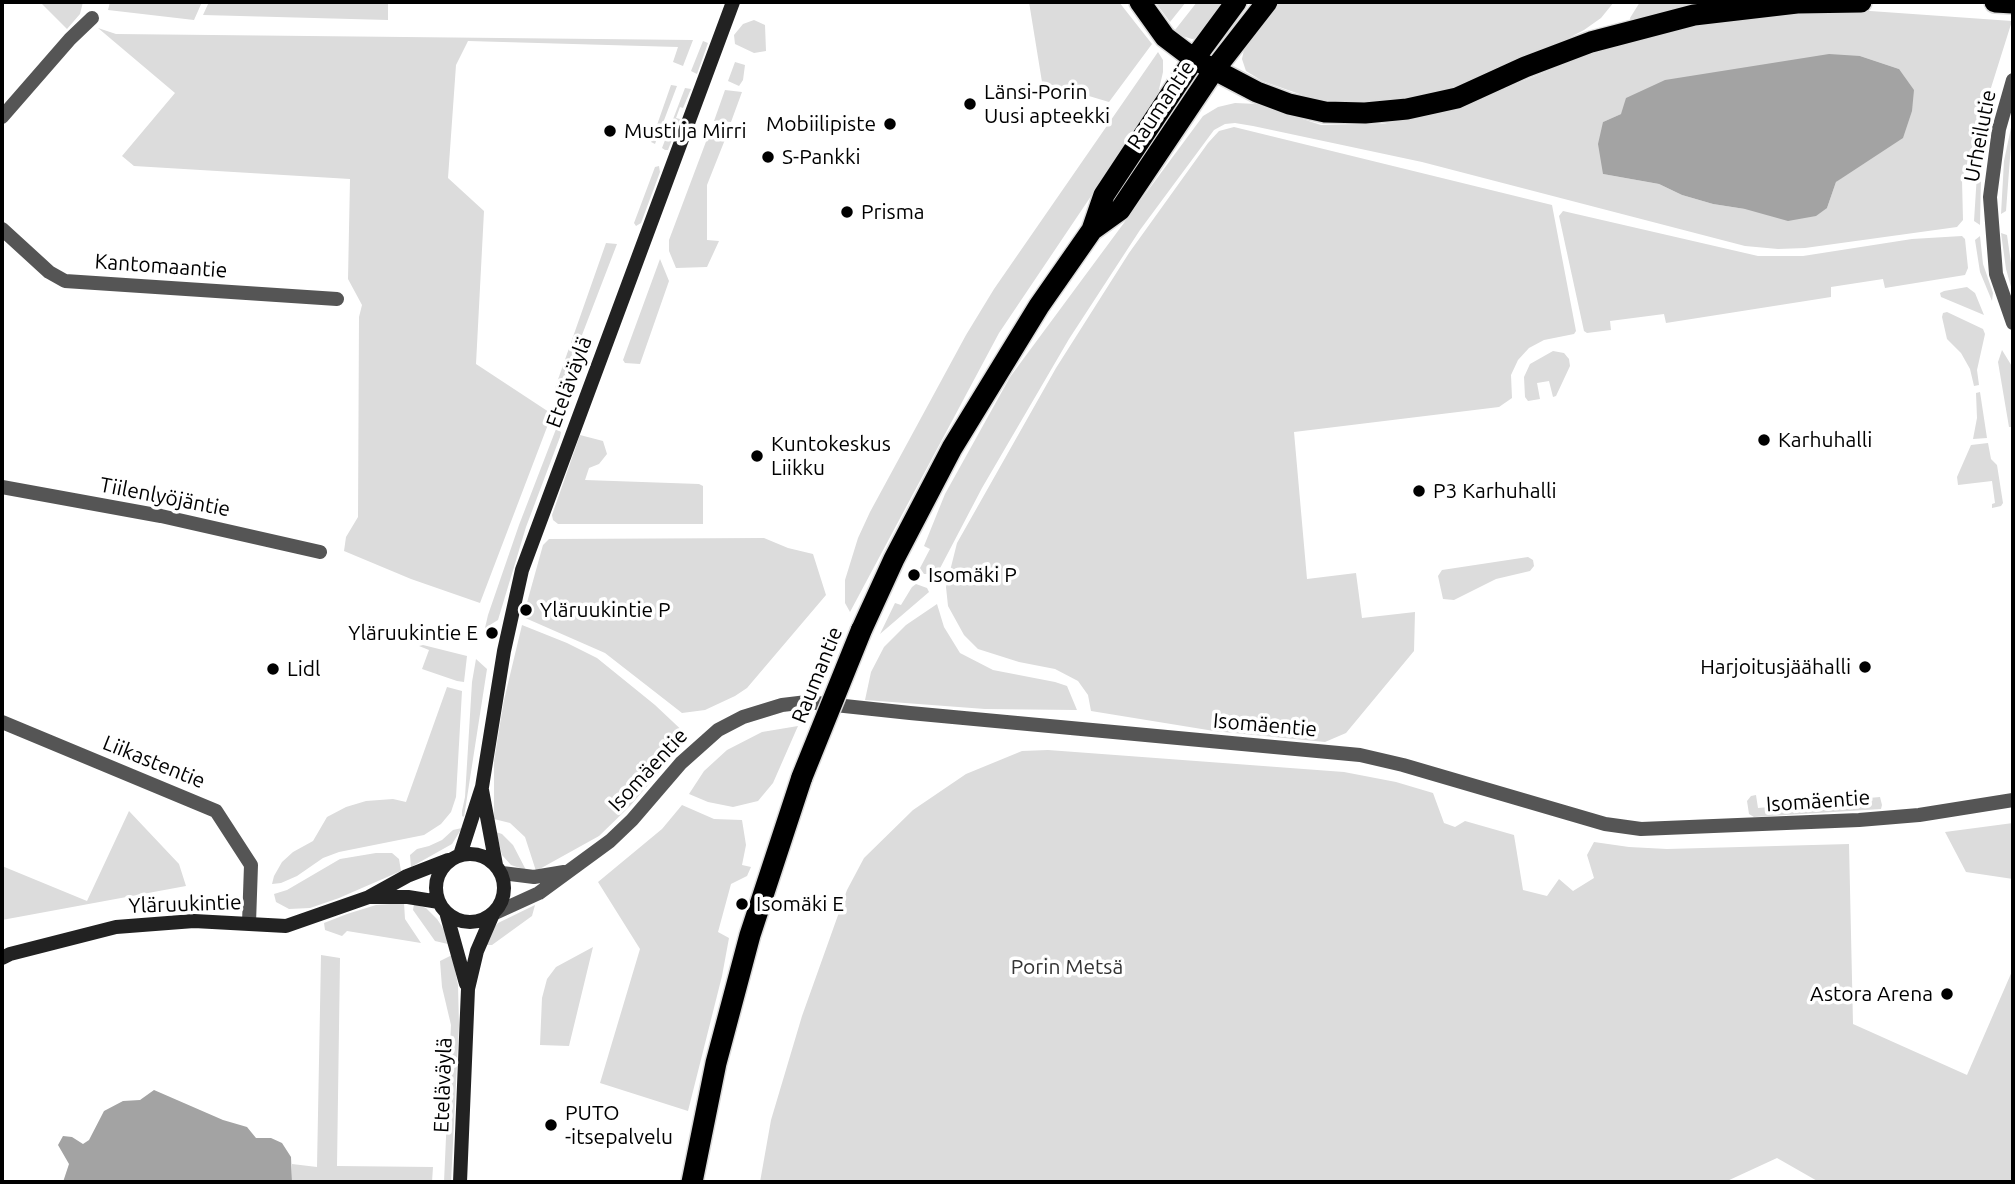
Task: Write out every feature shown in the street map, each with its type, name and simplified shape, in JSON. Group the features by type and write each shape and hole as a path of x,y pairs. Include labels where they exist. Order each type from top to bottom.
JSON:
{"highway":[{"path":"1140,2 1165,37 1194,59 1256,92 1289,104 1325,112 1365,113 1407,109 1457,98 1525,67 1591,42 1694,15 1797,3 1861,2"},
{"name":"Raumantie","path":"692,1182 716,1063 750,935 802,777 861,631 894,559 952,448 1039,306 1092,230 1104,195 1194,59 1236,2"},
{"name":"Raumantie","path":"1092,230 1120,210 1214,70 1267,2"},
{"path":"1995,2 2013,3"}],"main road":[{"name":"Eteläväylä","path":"454,857 482,788 504,651 522,569 733,2"},
{"name":"Eteläväylä","path":"482,788 499,869"},
{"path":"483,855 499,869 505,891 501,906 482,922 455,919 442,907 436,884 440,869 454,857 483,855"},
{"name":"Yläruukintie","path":"2,958 116,927 194,921 286,926 369,897 407,876 454,857"},
{"name":"Yläruukintie","path":"369,897 408,897 442,907"},
{"name":"Eteläväylä","path":"442,907 468,989"},
{"name":"Eteläväylä","path":"460,1182 468,989 477,951 493,914"}],"street":[{"path":"2,117 70,39 92,18"},
{"name":"Urheilutie","path":"2013,80 1999,129 1990,197 1996,274 2013,323"},
{"name":"Kantomaantie","path":"2,229 49,272 65,281 337,299"},
{"name":"Tiilenlyöjäntie","path":"2,487 161,516 320,552"},
{"name":"Isomäentie","path":"493,914 539,893 610,841 632,820 681,763 719,730 743,717 782,705 807,702 1360,755 1415,768 1563,813 1605,824 1640,829 1859,820 1919,815 2013,800"},
{"name":"Liikastentie","path":"2,722 216,811 251,864 249,923"},
{"name":"Isomäentie","path":"499,869 534,877 565,872"}],"green space":[{"path":"40,2 83,2 80,14 67,29"},
{"path":"110,2 202,2 194,20 108,10"},
{"path":"209,2 388,2 388,20 203,15"},
{"path":"1029,2 1119,2 1152,44 1109,102 1042,82"},
{"path":"1155,2 1186,2 1170,22"},
{"path":"1197,2 1225,2 1199,38 1192,39 1175,30"},
{"path":"1276,2 1614,2 1601,18 1584,30 1534,56 1465,84 1400,102 1357,105 1311,98 1262,81 1246,71 1242,59 1245,45"},
{"path":"1640,2 1730,2 1631,23 1630,18"},
{"path":"1856,10 2012,21 1962,180 1963,220 1957,227 1805,248 1745,246 1422,162 1253,126 1225,124 1214,130 1140,230 1069,339 982,488 937,574 924,574 920,568 930,549 924,546 945,494 1010,377 1203,116 1218,107 1235,103 1257,104 1321,125 1382,124 1446,112 1600,50 1650,34 1710,22 1783,13","holes":["1860,56 1899,69 1855,167 1836,182 1827,208 1745,209 1682,195 1659,184 1603,174 1603,122 1621,114"]},
{"path":"754,20 765,25 766,51 754,53 735,44 734,35 743,24"},
{"path":"98,28 116,34 693,40 683,66 673,62 678,47 468,41 456,65 448,178 484,211 476,364 552,414 480,603 411,579 344,551 346,537 358,517 359,317 362,305 348,279 350,179 134,166 122,156 175,93"},
{"path":"703,41 708,43 697,74 691,71"},
{"path":"1158,52 1163,60 1163,72 1157,98 999,333 850,612 845,603 845,580 858,538 966,335 994,289"},
{"path":"735,62 745,65 743,80 739,86 728,81"},
{"path":"671,85 677,86 655,144 651,142"},
{"path":"685,88 691,89 683,108 680,107 676,118 680,119 668,150 665,150 662,148"},
{"path":"725,90 742,92 731,122 714,121"},
{"path":"2013,118 2006,211 2001,214 2004,161"},
{"path":"1234,127 1552,205 1576,331 1574,334 1544,340 1529,348 1518,360 1511,375 1512,398 1499,407 1294,432 1307,579 1356,573 1362,618 1415,612 1414,651 1346,733 1325,742 1214,731 1091,711 1088,695 1078,681 1055,669 1019,662 978,649 964,635 948,606 946,587 957,543 1056,368 1129,253 1208,143 1219,131"},
{"path":"710,131 728,132 707,185 707,240 719,241 707,267 676,268 669,251 669,240"},
{"path":"1985,138 1980,225 1974,221 1977,174"},
{"path":"659,166 660,172 641,223 636,226 634,223 655,167"},
{"path":"1563,211 1758,256 1803,256 1912,239 1962,236 1965,239 1968,268 1965,275 1885,288 1883,279 1831,287 1831,297 1666,323 1664,314 1610,321 1611,330 1587,333 1584,331 1559,216"},
{"path":"2001,233 2007,235 2013,294 2006,269"},
{"path":"1980,236 1983,264 1993,293 1992,301 1980,272 1975,240"},
{"path":"606,243 617,244 557,400 555,388"},
{"path":"660,259 669,281 640,364 625,363 623,360"},
{"path":"1967,287 1975,293 1984,315 1941,297 1940,293 1944,291"},
{"path":"1947,312 1983,329 1985,334 1977,370 1979,385 1974,386 1970,369 1961,353 1947,339 1942,317 1943,313"},
{"path":"2002,350 2013,368 2013,427 2009,427 1998,362"},
{"path":"1553,351 1564,353 1570,366 1556,396 1553,397 1549,381 1537,383 1540,399 1528,401 1525,397 1524,377 1530,364"},
{"path":"1980,392 1987,438 1973,439 1977,418 1976,393"},
{"path":"556,429 561,432 560,437 526,527 498,620 485,628 519,525"},
{"path":"580,435 603,441 607,454 599,464 589,468 585,480 699,484 703,486 703,524 558,524 552,515"},
{"path":"1988,443 1991,459 1997,465 2003,503 1992,508 1995,503 1992,481 1958,485 1957,477 1971,445"},
{"path":"764,538 813,554 826,595 747,688 705,710 682,713 605,653 523,617 543,545 549,539"},
{"path":"1528,557 1533,560 1534,566 1530,571 1496,579 1454,600 1443,599 1438,576 1442,570"},
{"path":"916,584 927,588 929,592 880,634 895,603 901,605"},
{"path":"937,604 944,627 960,653 993,670 1067,686 1077,710 985,709 865,700 871,672 884,647 906,625"},
{"path":"522,625 597,658 655,705 689,737 630,806 599,836 536,871 525,837 510,823 494,819 494,761 504,700"},
{"path":"419,646 467,656 464,682 422,669 429,650"},
{"path":"476,659 487,669 464,817 462,811"},
{"path":"447,687 462,691 456,797 451,812 441,824 424,835 339,852 323,858 297,876 272,884 282,862 293,852 313,841 327,817 366,801 393,799 406,802"},
{"path":"798,726 773,783 758,801 733,807 708,802 689,794 704,771 727,750 762,732"},
{"name":"Porin Metsä","path":"1048,750 1344,772 1396,782 1433,793 1444,823 1455,827 1465,821 1514,835 1523,890 1547,896 1559,879 1573,891 1594,878 1587,855 1594,842 1667,849 1849,844 1853,1024 1967,1075 2013,969 2013,1182 1819,1182 1777,1158 1725,1182 760,1182 771,1120 802,1016 847,890 864,858 913,810 966,774 1022,751"},
{"path":"1756,795 1758,808 1880,797 1882,805 1881,809 1754,817 1749,814 1747,801"},
{"path":"682,805 714,819 742,820 746,845 742,865 751,867 747,876 731,884 718,932 729,938 688,1111 600,1083 640,949 598,882 662,829"},
{"path":"129,811 179,864 186,886 2,920 2,866 87,901"},
{"path":"2013,823 2013,879 1966,872 1945,832"},
{"path":"462,828 452,844 411,867 410,855 417,849 442,840 453,830"},
{"path":"496,832 513,845 526,870 511,865 502,855"},
{"path":"392,853 399,859 401,871 310,908 289,909 276,902 274,894 287,890 340,859"},
{"path":"404,903 405,919 421,943 347,931 342,936 325,930 324,923 347,914 376,905"},
{"path":"414,904 426,908 437,919 445,931 448,944 435,941 413,910"},
{"path":"535,905 532,916 492,945 485,945 498,923"},
{"path":"593,947 569,1046 540,1045 542,998 547,979 556,967"},
{"path":"321,955 340,958 337,1166 433,1167 432,1182 292,1182 292,1164 317,1167"},
{"path":"452,955 458,985 459,1025 451,1182 444,1182 451,1025 442,987 440,961"}],"shaded area":[{"path":"1829,54 1860,56 1899,69 1914,90 1912,111 1903,138 1836,182 1827,208 1816,216 1788,221 1745,209 1713,204 1682,195 1659,184 1603,174 1598,144 1603,122 1621,114 1626,98 1665,80"},
{"path":"154,1090 223,1120 247,1127 256,1138 271,1138 282,1143 291,1157 292,1182 63,1182 69,1164 58,1145 63,1136 72,1137 83,1144 89,1140 104,1111 123,1101 140,1100"}],"place":[{"name":"Länsi-Porin Uusi apteekki","path":"970,104"},
{"name":"Mobiilipiste","path":"890,124"},
{"name":"Musti ja Mirri","path":"610,131"},
{"name":"S-Pankki","path":"768,157"},
{"name":"Prisma","path":"847,212"},
{"name":"Karhuhalli","path":"1764,440"},
{"name":"Kuntokeskus Liikku","path":"757,456"},
{"name":"P3 Karhuhalli","path":"1419,491"},
{"name":"Isomäki P","path":"914,575"},
{"name":"Yläruukintie P","path":"526,610"},
{"name":"Yläruukintie E","path":"492,633"},
{"name":"Harjoitusjäähalli","path":"1865,667"},
{"name":"Lidl","path":"273,669"},
{"name":"Isomäki E","path":"742,904"},
{"name":"Astora Arena","path":"1947,994"},
{"name":"PUTO -itsepalvelu","path":"551,1125"}]}
